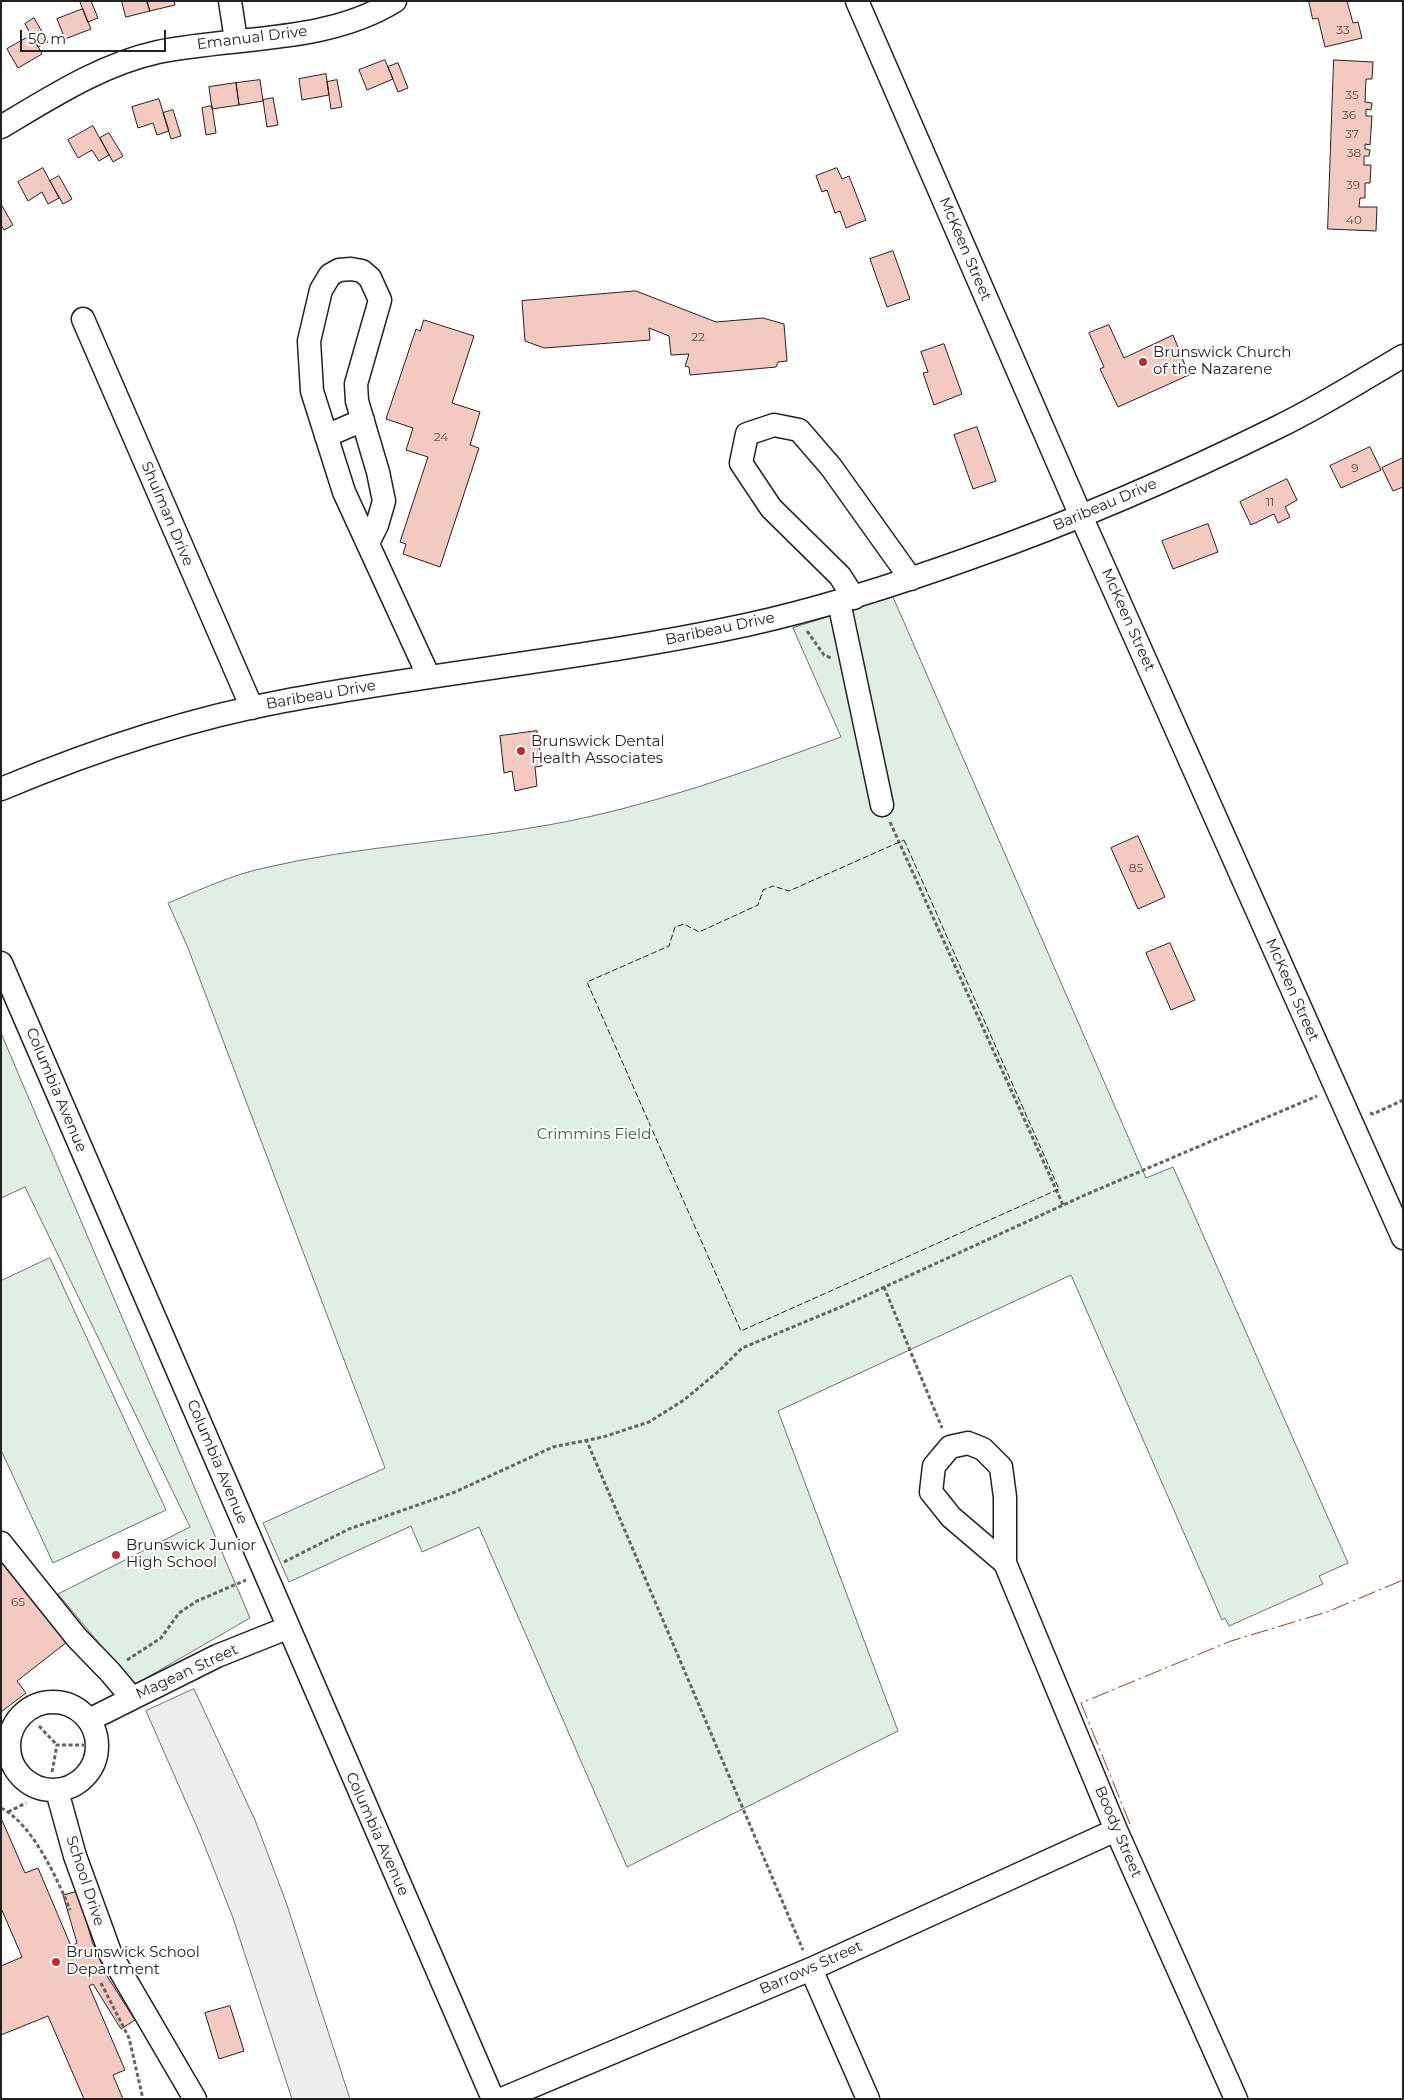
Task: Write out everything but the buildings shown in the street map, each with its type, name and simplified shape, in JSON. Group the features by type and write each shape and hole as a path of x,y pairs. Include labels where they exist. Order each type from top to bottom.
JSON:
{"street":[{"path":"230,1 236,40"},
{"name":"Emanual Drive","path":"1,128 91,76 134,58 166,50 295,34 341,25 364,18 395,1"},
{"name":"McKeen Street","path":"857,1 1081,516 1403,1238"},
{"path":"368,543 377,525 384,501 357,402 356,384 380,300 370,278 362,271 351,269 339,270 330,275 321,290 309,341 312,391 344,492 429,677"},
{"name":"Shulman Drive","path":"83,320 252,708"},
{"name":"Baribeau Drive","path":"1,789 122,744 211,717 429,677 653,643 746,625 846,600 911,579 1081,516 1282,426 1403,356"},
{"path":"326,436 363,420"},
{"path":"882,805 846,600 840,576 771,508 741,463 747,434 774,425 799,430 831,467 911,579"},
{"name":"Columbia Avenue","path":"1,963 493,2099"},
{"name":"Boody Street","path":"1005,1563 951,1517 931,1492 934,1466 950,1447 968,1444 984,1449 1002,1467 1005,1497 1005,1563 1116,1830 1236,2099"},
{"path":"1,1543 77,1638 131,1697"},
{"name":"Magean Street","path":"89,1720 131,1697 176,1678 217,1656 288,1628"},
{"path":"50,1702 74,1707 89,1720 97,1738 97,1751 94,1766 83,1780 76,1784 54,1784 40,1789 22,1779 5,1748 20,1717 38,1705 50,1702"},
{"name":"School Drive","path":"54,1784 75,1856 111,1955 195,2099"},
{"name":"Barrows Street","path":"502,2099 811,1969 1116,1830"},
{"path":"811,1969 868,2099"}],"path":[{"path":"882,805 1063,1205"},
{"path":"284,1562 348,1529 455,1492 553,1447 603,1436 649,1422 684,1400 720,1370 742,1348 884,1287 1063,1205 1320,1095"},
{"path":"1367,1111 1373,1114 1403,1100"},
{"path":"884,1287 950,1447"},
{"path":"586,1439 811,1969"},
{"path":"110,1672 161,1638 179,1613 197,1601 246,1580"},
{"path":"39,1726 57,1745 87,1745"},
{"path":"54,1784 57,1745"},
{"path":"8,1812 26,1803"},
{"path":"1,1808 18,1821 46,1858 73,1917"},
{"path":"99,1979 129,2038 143,2099"}],"green space":[{"name":"Crimmins Field","path":"893,597 1146,1178 1173,1167 1348,1563 1319,1576 1323,1584 1229,1626 1225,1618 1222,1620 1071,1275 778,1411 898,1731 627,1867 479,1527 422,1552 411,1526 289,1582 263,1523 385,1468 188,948 168,903 216,883 264,868 334,854 513,831 623,809 733,775 841,737 793,628"},
{"path":"1,1033 250,1618 134,1685 58,1594 190,1527 25,1187 1,1198"},
{"path":"50,1258 166,1510 53,1563 1,1450 1,1281"}],"shaded area":[{"path":"194,1689 255,1820 286,1902 350,2099 292,2099 233,1918 200,1834 146,1711"}],"fence":[{"path":"904,840 1059,1189 741,1331 587,982 669,946 675,927 684,924 699,932 758,905 763,890 773,886 789,891 904,840"}],"power":[{"path":"1130,1824 1081,1703 1231,1641 1327,1612 1403,1580"}],"place":[{"name":"Brunswick Church of the Nazarene","path":"1143,362"},
{"name":"Brunswick Dental Health Associates","path":"521,751"},
{"name":"Brunswick Junior High School","path":"116,1555"},
{"name":"Brunswick School Department","path":"56,1962"}]}
